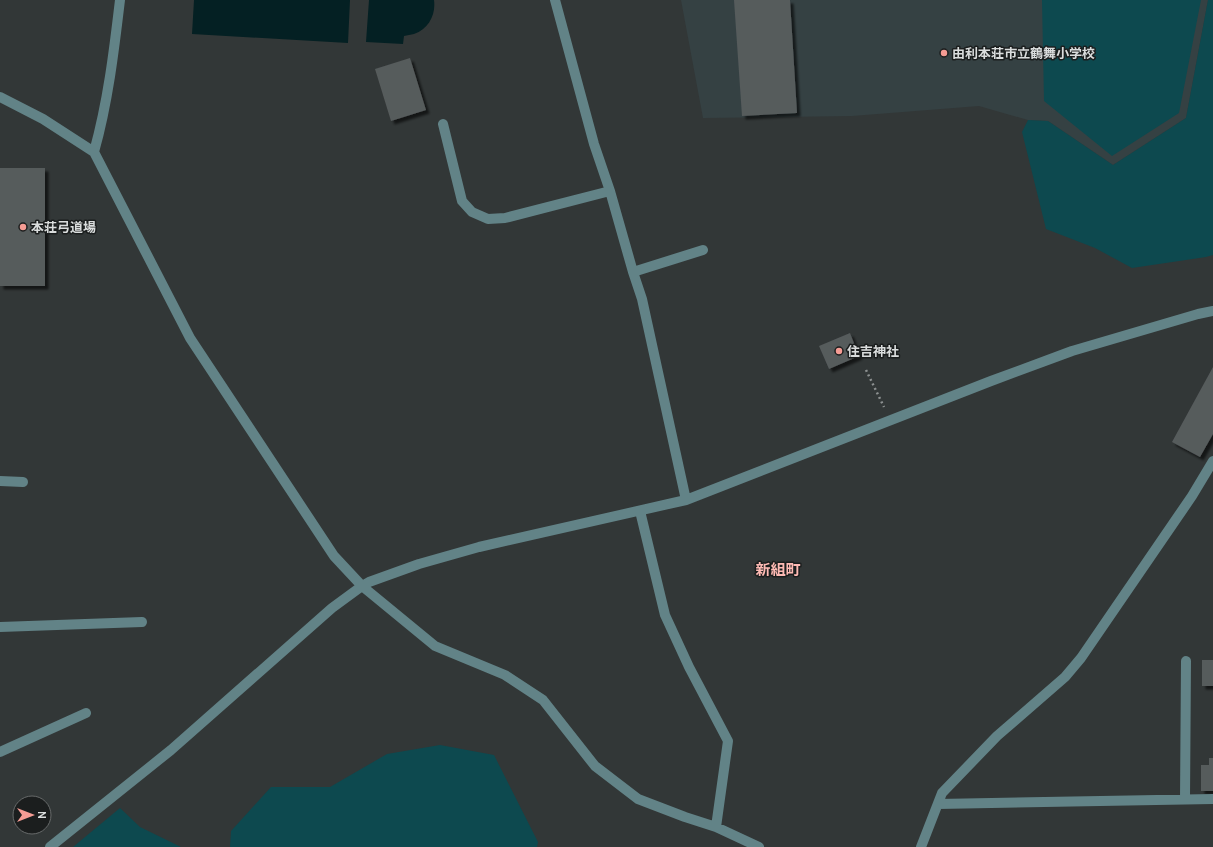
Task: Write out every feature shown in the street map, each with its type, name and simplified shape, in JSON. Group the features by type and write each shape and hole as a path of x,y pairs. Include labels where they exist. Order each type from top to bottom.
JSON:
{"street":[{"path":"94,152 100,131 112,62 120,0"},
{"path":"555,0 594,144 610,191 642,299 686,500"},
{"path":"0,97 42,119 94,152 190,338 334,556 362,586 435,646 505,675 543,700 595,766 638,800 716,827 759,847"},
{"path":"443,124 462,201 472,212 488,219 505,218 610,191"},
{"path":"633,272 703,250"},
{"path":"50,847 171,750 332,608 369,582 419,564 479,547 686,500 1072,351 1191,316 1213,312"},
{"path":"922,847 942,793 992,742 1065,677 1081,658 1192,496 1213,461"},
{"path":"0,481 23,482"},
{"path":"640,511 665,615 689,667 728,741 716,827"},
{"path":"0,627 142,622"},
{"path":"1185,800 1186,661"},
{"path":"0,752 86,713"},
{"path":"938,804 1213,799"}],"path":[{"path":"866,370 890,420"}],"shaded area":[{"path":"194,0 350,0 348,43 192,34"},
{"path":"369,0 434,0 433,16 424,29 404,36 403,44 366,42"},
{"name":"由利本荘市立鶴舞小学校","path":"681,0 1208,0 1186,118 1113,165 1048,121 1028,120 979,106 852,116 703,118"},
{"path":"1042,0 1201,0 1179,113 1112,156 1044,101"},
{"path":"1208,0 1213,0 1213,255 1132,268 1095,248 1046,229 1022,132 1028,120 1048,121 1113,165 1186,118"},
{"path":"440,745 494,755 538,842 537,847 230,847 231,831 271,787 330,787 387,754"},
{"path":"120,808 140,827 181,847 73,847"}],"building":[{"path":"734,0 790,0 797,113 742,116"},
{"path":"410,58 426,110 391,121 375,69"},
{"name":"本荘弓道場","path":"0,168 45,168 45,286 0,286"},
{"name":"住吉神社","path":"850,333 859,356 829,369 819,346"},
{"path":"1213,367 1213,434 1200,457 1172,442"},
{"path":"1202,660 1213,660 1213,686 1202,686"},
{"path":"1209,758 1213,758 1213,791 1201,791 1201,765 1209,765"}],"place":[{"name":"由利本荘市立鶴舞小学校","path":"944,53"},
{"name":"本荘弓道場","path":"23,227"},
{"name":"住吉神社","path":"839,351"}],"district":[{"name":"新組町","path":"778,570"}]}
